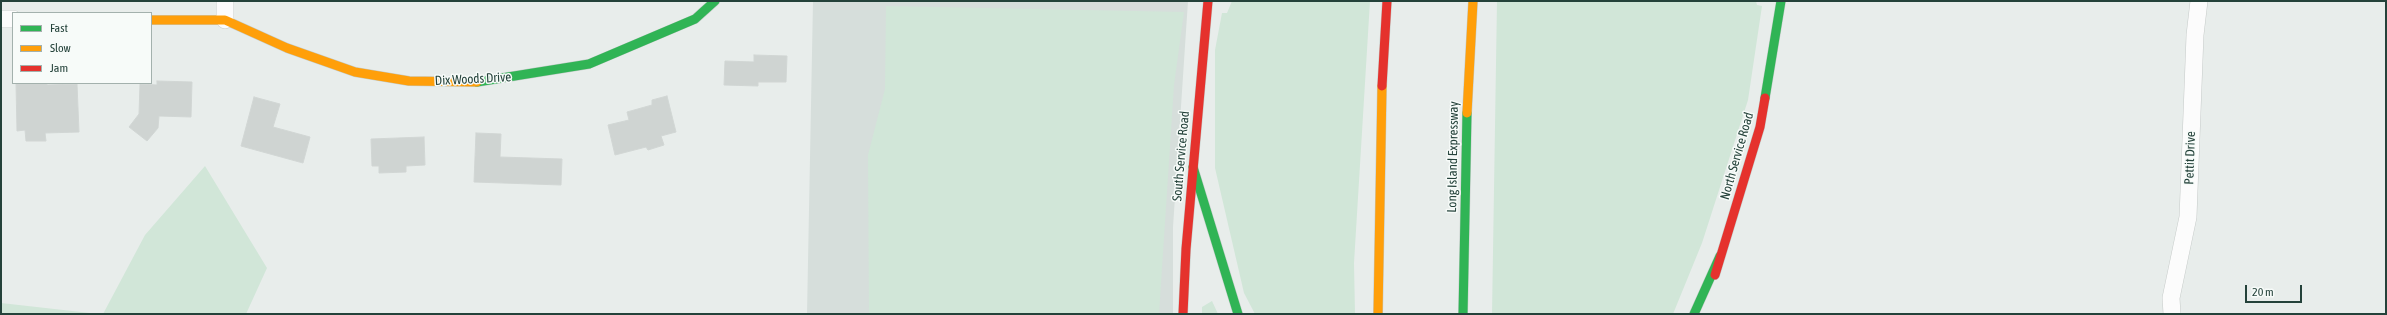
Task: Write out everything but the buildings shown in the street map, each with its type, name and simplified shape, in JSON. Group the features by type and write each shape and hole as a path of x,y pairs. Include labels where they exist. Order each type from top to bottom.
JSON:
{"main road":[{"name":"Dix Woods Drive","path":"152,20 225,20 286,48 355,72 408,81 459,83 497,80 589,64 695,19 715,1"},
{"name":"South Service Road","path":"1183,314 1186,249 1208,1"},
{"path":"1378,314 1381,111 1388,1"},
{"name":"Long Island Expressway","path":"1463,314 1467,114 1473,1"},
{"name":"North Service Road","path":"1703,314 1760,127 1781,1"},
{"path":"1193,167 1238,314"},
{"path":"1694,314 1720,256"}],"street":[{"path":"225,1 225,20"},
{"name":"Pettit Drive","path":"2172,314 2171,298 2188,217 2195,35 2198,1"},
{"path":"1,19 12,20"}],"shaded area":[{"path":"813,1 1188,1 1173,227 1173,314 807,314"}],"green space":[{"path":"1232,1 1370,1 1354,263 1355,314 1255,314 1244,293 1215,168 1215,50 1222,13 1227,13"},
{"path":"1497,1 1756,1 1757,5 1762,6 1748,100 1702,243 1673,314 1492,314"},
{"path":"886,6 1184,12 1174,85 1159,314 869,314 868,155 885,89"},
{"path":"205,166 267,268 246,314 103,314 145,235"},
{"path":"1212,301 1218,314 1202,314 1202,307"},
{"path":"1,303 99,314 1,314"}],"traffic: fast":[{"path":"477,82 589,64 695,19 715,1"},
{"path":"1765,98 1781,1"},
{"path":"1463,314 1467,113"},
{"path":"1193,167 1238,314"},
{"path":"1694,314 1720,256"}],"traffic: slow":[{"path":"1467,113 1473,1"},
{"path":"152,20 225,20 287,48 355,72 409,81 477,82"},
{"path":"1378,314 1382,86"}],"traffic: jam":[{"path":"1183,314 1186,249 1208,1"},
{"path":"1382,86 1387,1"},
{"path":"1715,275 1760,127 1765,98"}]}
